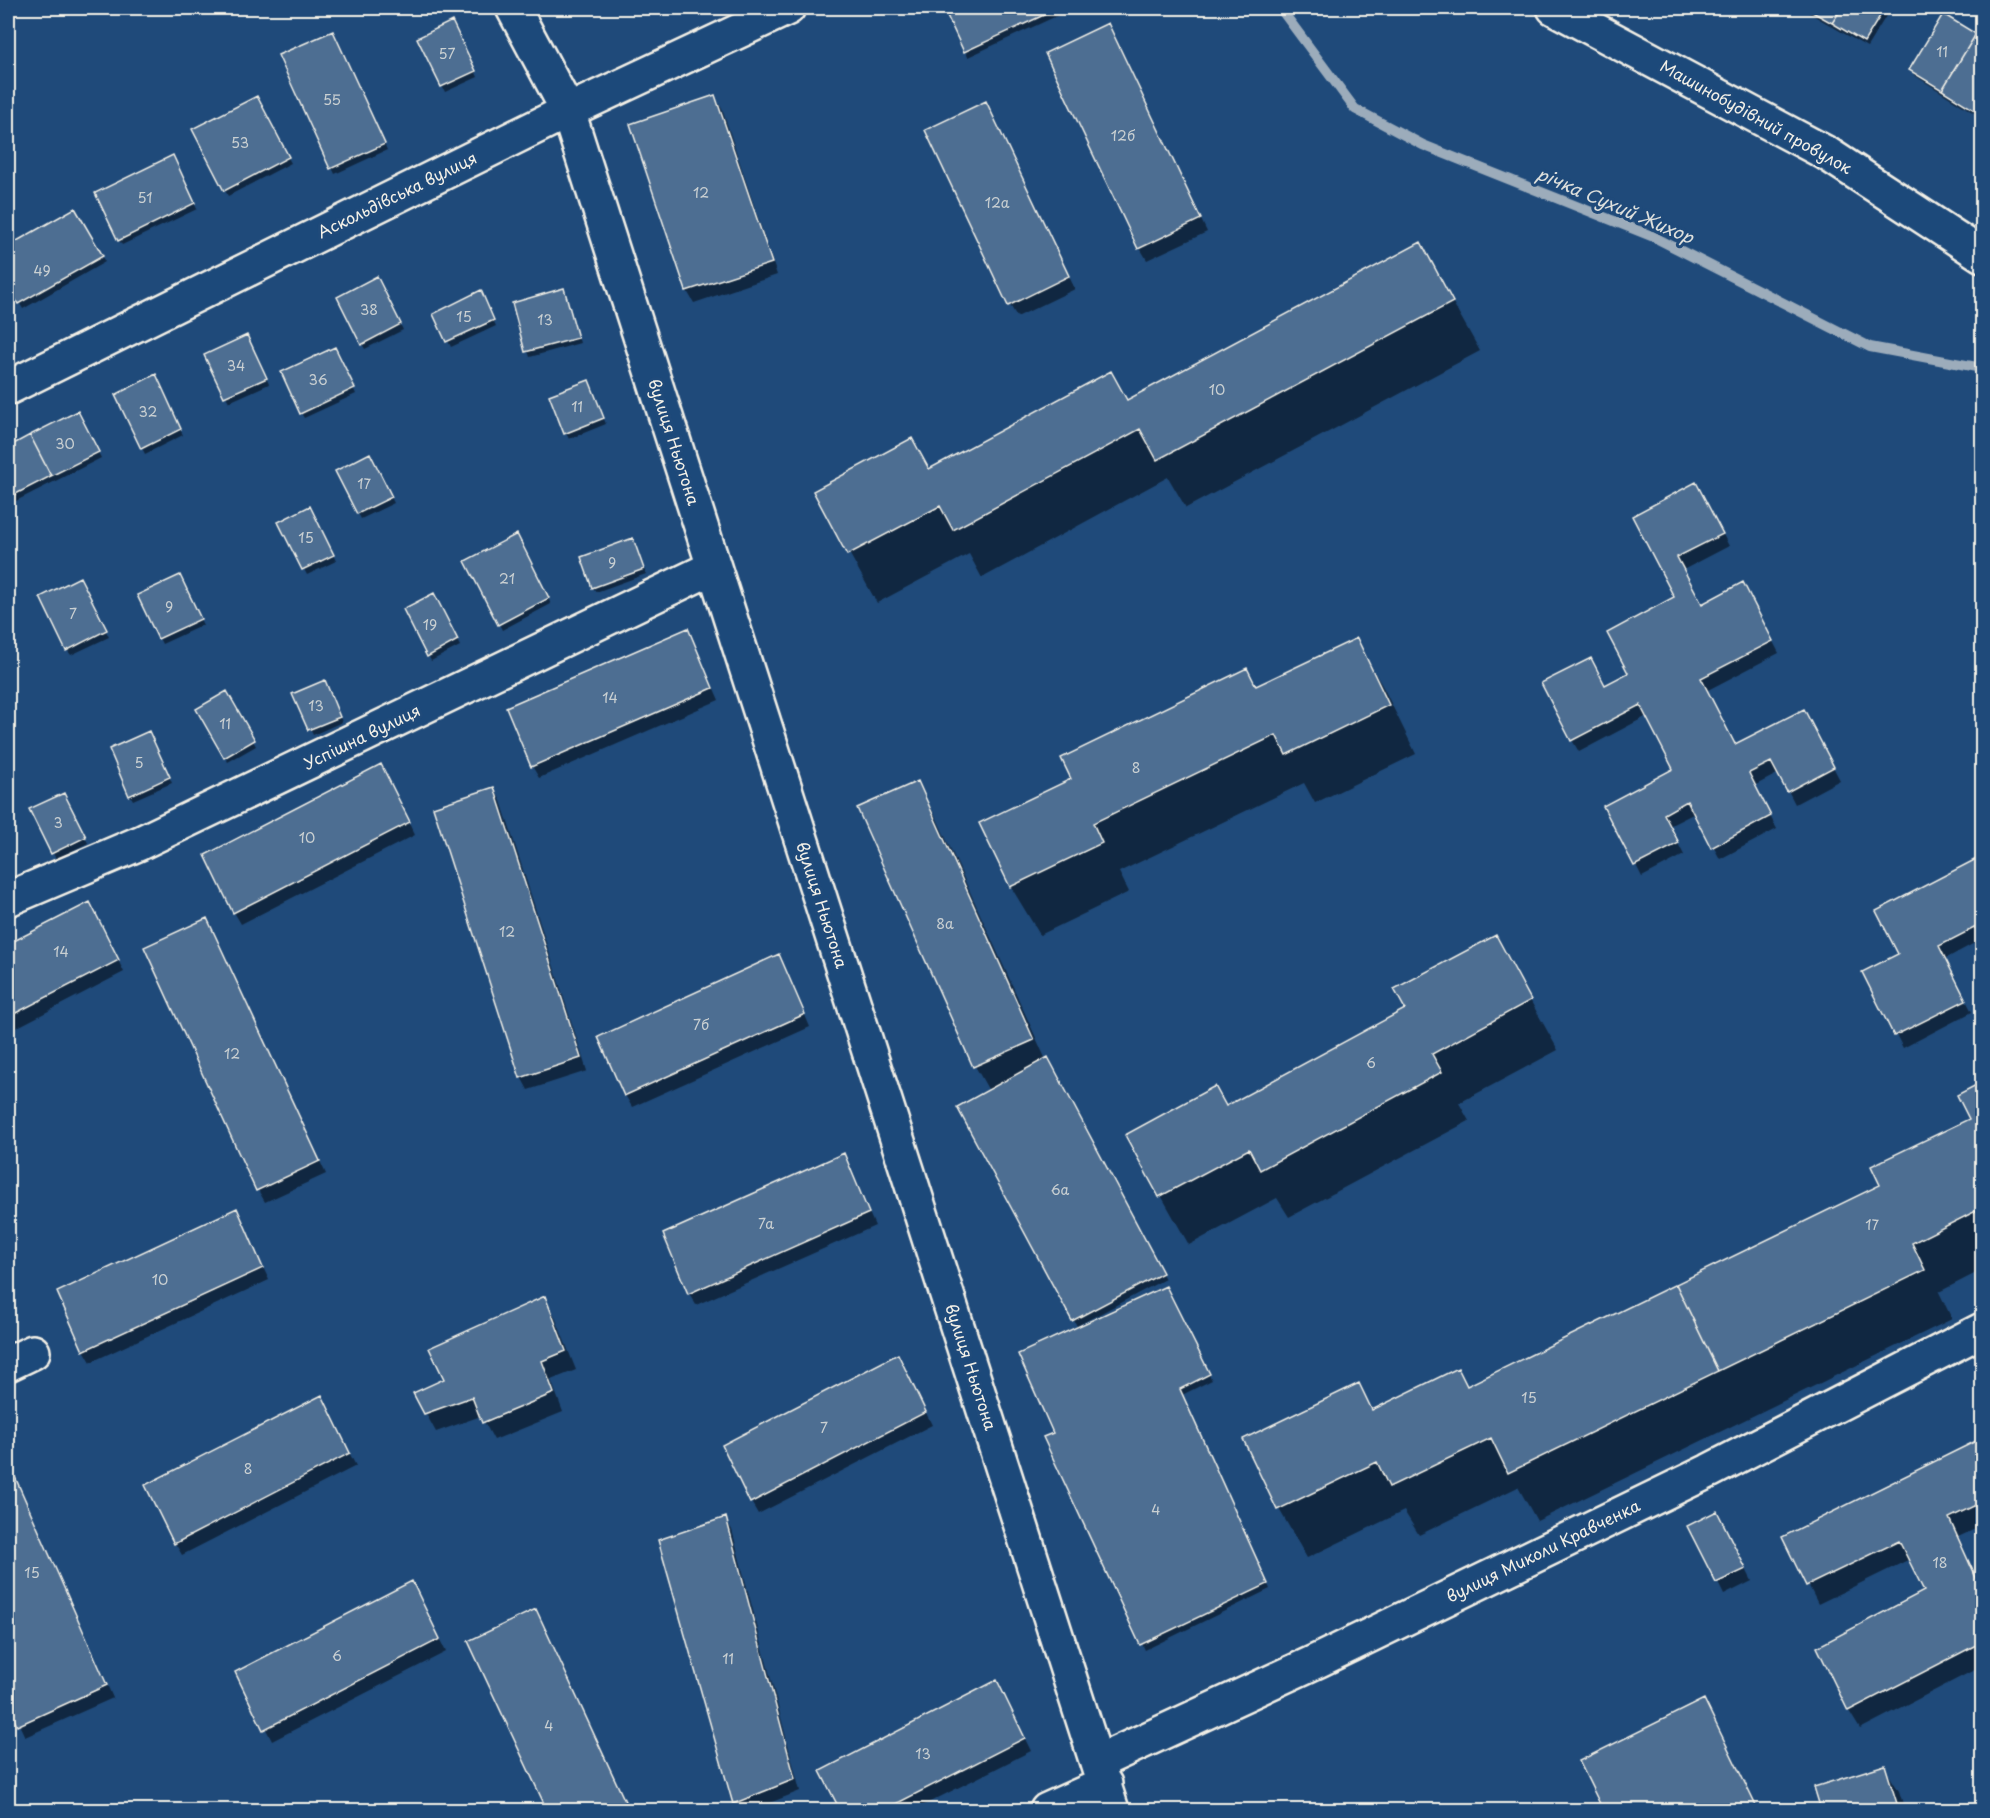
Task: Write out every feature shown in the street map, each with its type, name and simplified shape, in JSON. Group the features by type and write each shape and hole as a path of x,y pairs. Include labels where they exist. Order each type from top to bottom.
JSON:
{"street":[{"name":"вулиця Ньютона","path":"513,8 568,111 1105,1786"},
{"name":"Аскольдівська вулиця","path":"8,388 568,111 788,8"},
{"name":"Машинобудівний провулок","path":"1554,8 1826,153 1983,255"},
{"name":"Успішна вулиця","path":"8,899 140,843 714,567"},
{"name":"вулиця Миколи Кравченка","path":"1047,1810 1105,1786 1319,1660 1698,1477 1983,1330"}],"building":[{"path":"1059,8 964,52 944,9"},
{"path":"1805,8 1842,8 1832,23"},
{"path":"1842,8 1885,8 1864,42 1832,23"},
{"path":"1943,14 1976,34 1942,90 1909,70"},
{"path":"452,21 476,71 441,87 417,38"},
{"path":"1108,23 1201,219 1138,249 1045,53"},
{"path":"333,31 385,144 330,169 278,55"},
{"path":"1976,34 1982,38 1982,107 1979,113 1942,90"},
{"path":"715,95 772,263 686,291 630,124"},
{"path":"257,96 289,157 224,191 192,129"},
{"path":"986,101 1069,276 1008,306 925,130"},
{"path":"173,155 195,203 118,241 95,193"},
{"path":"75,208 103,256 18,304 8,286 8,246"},
{"path":"1421,242 1453,302 1157,460 1140,429 953,530 940,506 847,555 813,491 912,438 929,469 1111,371 1127,400"},
{"path":"377,276 401,324 361,345 337,297"},
{"path":"564,288 578,338 525,352 512,303"},
{"path":"481,290 494,320 446,342 433,314"},
{"path":"247,335 267,378 224,397 204,355"},
{"path":"335,347 355,388 300,414 281,372"},
{"path":"156,374 181,429 141,449 115,395"},
{"path":"589,380 604,418 564,434 549,395"},
{"path":"78,411 99,452 51,476 30,435"},
{"path":"30,435 51,476 8,498 8,447"},
{"path":"370,453 392,497 357,514 335,471"},
{"path":"1696,482 1723,534 1677,557 1702,604 1743,582 1773,641 1701,678 1735,744 1804,709 1834,767 1787,792 1771,762 1749,773 1771,816 1711,848 1687,801 1664,814 1679,843 1634,866 1603,806 1673,769 1640,705 1571,741 1541,683 1591,658 1605,685 1628,673 1607,633 1674,597 1632,516"},
{"path":"310,506 334,555 302,570 278,522"},
{"path":"517,534 549,598 498,625 465,561"},
{"path":"633,538 644,569 592,588 581,557"},
{"path":"180,575 201,619 158,639 137,595"},
{"path":"80,577 107,630 66,651 40,597"},
{"path":"434,593 458,640 427,657 403,609"},
{"path":"688,628 713,688 531,767 506,707"},
{"path":"1357,638 1389,705 1286,755 1276,735 1093,823 1102,843 1010,887 979,823 1071,779 1061,758 1247,668 1256,686"},
{"path":"325,680 340,717 308,730 292,694"},
{"path":"227,691 255,740 224,758 196,709"},
{"path":"149,731 170,777 129,796 109,749"},
{"path":"381,764 410,822 233,913 205,855"},
{"path":"918,781 1034,1040 973,1067 857,808"},
{"path":"494,787 581,1058 520,1078 433,807"},
{"path":"64,793 86,837 51,854 29,809"},
{"path":"1982,856 1982,924 1939,946 1966,1000 1894,1036 1862,972 1898,954 1876,911"},
{"path":"90,902 119,960 8,1017 8,944"},
{"path":"207,918 320,1161 256,1191 144,947"},
{"path":"1496,935 1531,1000 1432,1054 1442,1072 1260,1170 1249,1149 1159,1197 1125,1135 1215,1086 1226,1106 1405,1009 1394,989"},
{"path":"779,954 805,1014 624,1096 598,1037"},
{"path":"1048,1057 1163,1273 1072,1321 957,1107"},
{"path":"1982,1082 1982,1208 1912,1243 1925,1270 1718,1371 1676,1284 1880,1185 1871,1166 1969,1119 1957,1095"},
{"path":"844,1153 869,1213 688,1294 663,1234"},
{"path":"237,1208 263,1268 83,1351 57,1292"},
{"path":"1676,1284 1718,1371 1508,1473 1491,1438 1389,1487 1377,1462 1277,1510 1243,1439 1359,1383 1372,1410 1458,1368 1467,1386"},
{"path":"1166,1286 1210,1374 1180,1389 1268,1584 1140,1645 1043,1437 1053,1433 1018,1354"},
{"path":"545,1296 566,1351 542,1361 554,1393 482,1423 472,1397 424,1414 413,1393 444,1379 429,1348"},
{"path":"898,1354 926,1412 750,1503 722,1445"},
{"path":"322,1395 350,1453 174,1544 145,1485"},
{"path":"1982,1438 1982,1508 1980,1503 1949,1518 1982,1591 1982,1642 1848,1711 1817,1647 1924,1591 1899,1541 1806,1586 1782,1537"},
{"path":"8,1461 107,1685 17,1726 8,1705"},
{"path":"1717,1511 1746,1569 1716,1583 1687,1526"},
{"path":"726,1517 795,1779 733,1804 658,1540"},
{"path":"412,1581 440,1639 263,1730 235,1672"},
{"path":"536,1609 629,1810 547,1810 468,1641"},
{"path":"997,1680 1025,1738 884,1810 840,1810 820,1771"},
{"path":"1704,1699 1758,1810 1603,1810 1579,1761"},
{"path":"1885,1765 1899,1810 1821,1810 1814,1787"}],"waterway":[{"name":"річка Сухий Жихор","path":"1280,8 1355,109 1423,145 1654,237 1870,347 1982,368"}]}
